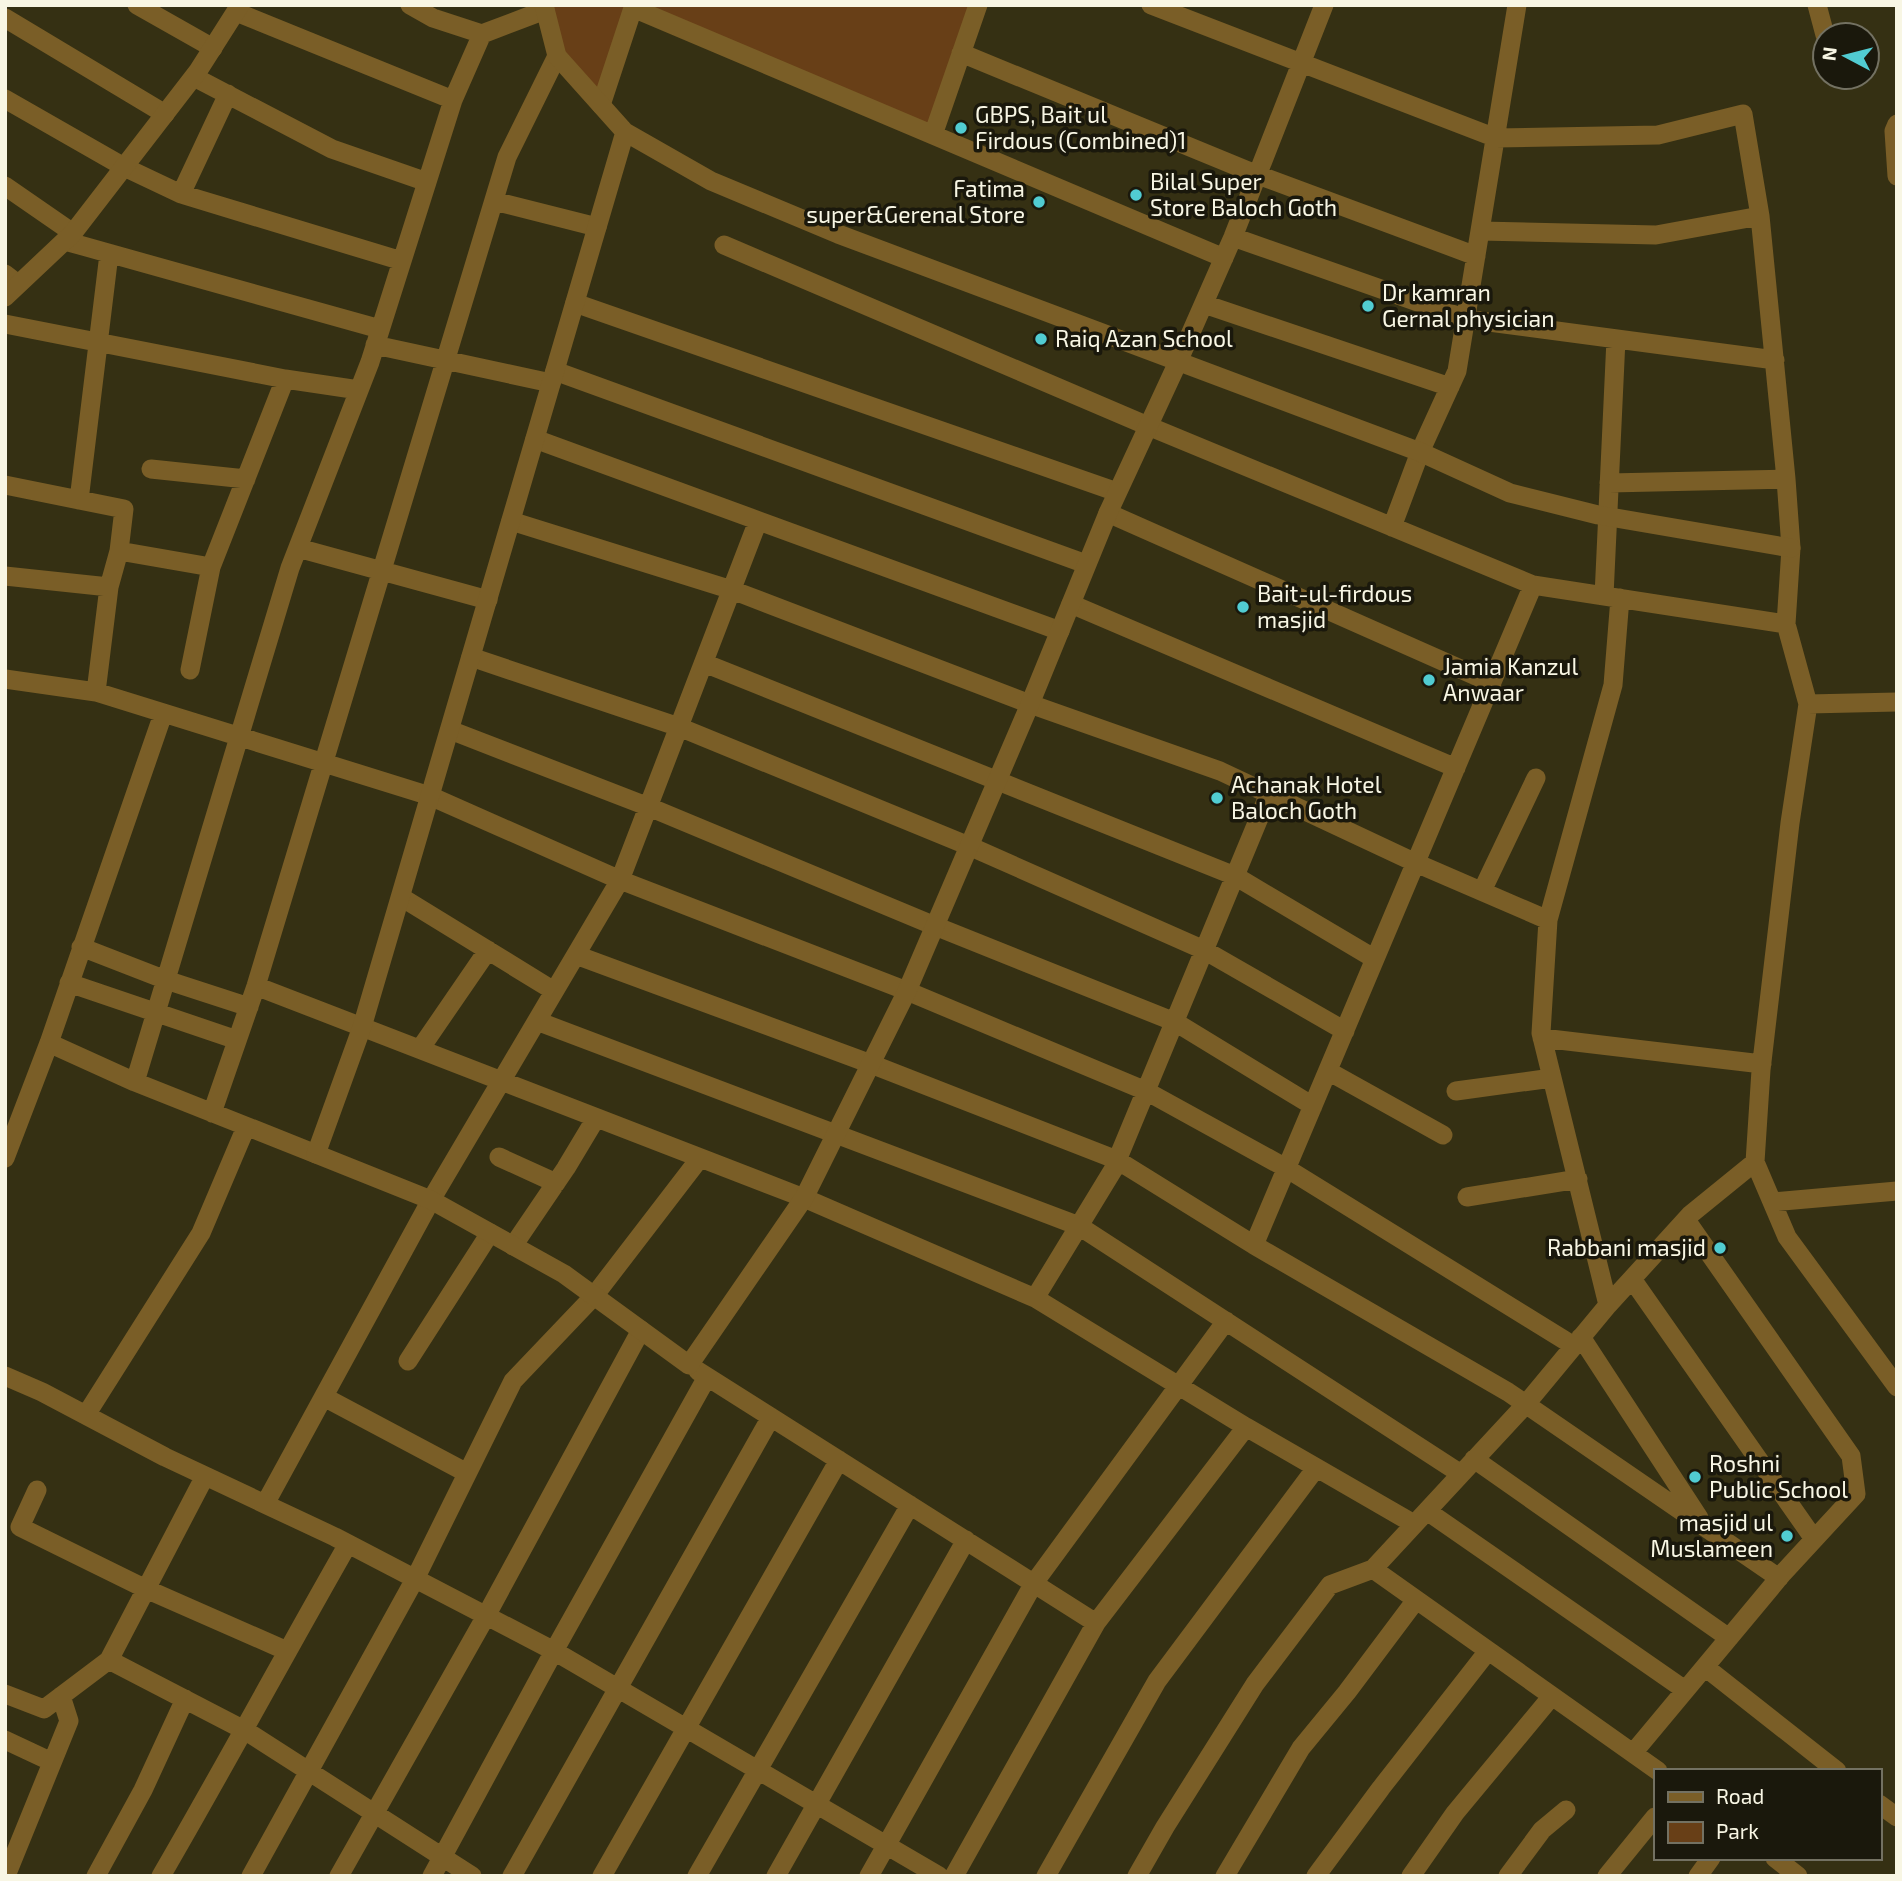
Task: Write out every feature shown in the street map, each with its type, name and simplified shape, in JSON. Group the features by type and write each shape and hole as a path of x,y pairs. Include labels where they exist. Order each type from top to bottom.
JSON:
{"street":[{"path":"137,5 213,48"},
{"path":"410,5 432,11 482,34"},
{"path":"933,135 978,5"},
{"path":"1151,5 1496,138 1658,135 1743,114 1760,216 1786,479 1791,548 1786,624 1808,704 1790,823 1762,1064 1755,1162 1787,1237 1897,1387"},
{"path":"689,1365 804,1198 907,991 1117,492 1233,237 1324,5"},
{"path":"1392,527 1420,452 1457,371 1517,5"},
{"path":"135,1082 298,548 378,337 453,100 482,34 545,8 557,56 625,132 711,181 838,234 1420,452 1510,494 1608,516 1791,548"},
{"path":"601,105 633,8 1224,258"},
{"path":"10,285 69,237 194,77 238,9 453,100"},
{"path":"5,19 165,114"},
{"path":"961,53 1258,175 1476,256"},
{"path":"212,1113 256,986 507,157 557,56"},
{"path":"194,77 332,149 427,182"},
{"path":"181,194 228,94"},
{"path":"5,99 124,167 181,194 402,261"},
{"path":"1897,124 1897,176"},
{"path":"316,1154 362,1027 625,132"},
{"path":"5,186 69,237 109,254 446,360 553,377 1086,564"},
{"path":"494,201 597,227"},
{"path":"1480,230 1656,235 1760,216"},
{"path":"1233,237 1466,318 1775,360"},
{"path":"724,246 1148,426 1533,585 1786,624"},
{"path":"79,500 109,254"},
{"path":"575,303 1117,492"},
{"path":"1204,304 1450,387"},
{"path":"5,324 285,379 359,390"},
{"path":"1608,1305 1541,1033 1548,920 1613,685 1608,516 1616,339"},
{"path":"190,670 211,567 285,379"},
{"path":"535,439 1060,631"},
{"path":"151,469 246,478"},
{"path":"1609,483 1786,479"},
{"path":"5,485 124,509 119,551 109,587 96,692"},
{"path":"1108,513 1492,683"},
{"path":"511,521 732,590 1030,704 1220,771 1416,863 1548,920"},
{"path":"265,1504 431,1200 620,880 758,521"},
{"path":"298,548 488,600"},
{"path":"119,551 211,567"},
{"path":"5,576 109,587"},
{"path":"1254,1245 1533,585"},
{"path":"1071,604 1456,768"},
{"path":"471,657 679,727 969,846 1204,950 1345,1031"},
{"path":"704,663 1235,876 1375,959"},
{"path":"5,679 96,692 430,796 620,880 907,991 1146,1091 1286,1168 1578,1342 1704,1527"},
{"path":"1808,704 1897,702"},
{"path":"5,1158 49,1043 163,715"},
{"path":"450,730 649,807 1175,1022 1313,1106"},
{"path":"1482,891 1536,778"},
{"path":"1035,1298 1117,1160 1269,794"},
{"path":"401,897 554,991"},
{"path":"81,947 166,980 249,1007"},
{"path":"420,1049 488,950"},
{"path":"576,955 871,1064 1117,1160 1254,1245 1508,1392 1779,1578"},
{"path":"69,982 237,1040"},
{"path":"256,986 804,1198 1035,1298 1316,1468 1421,1517 1685,1690"},
{"path":"537,1021 1079,1226 1226,1321 1468,1467 1729,1638"},
{"path":"1542,1038 1762,1064"},
{"path":"49,1043 135,1082 431,1200 513,1245 564,1274 707,1377 1096,1623"},
{"path":"1328,1071 1443,1135"},
{"path":"1456,1091 1552,1078"},
{"path":"513,1245 596,1118"},
{"path":"86,1415 201,1233 246,1126"},
{"path":"499,1157 556,1183"},
{"path":"251,1876 415,1579 513,1381 594,1296 700,1158"},
{"path":"1138,1876 1165,1827 1255,1684 1330,1585 1373,1569 1526,1404 1608,1305 1686,1220 1755,1162"},
{"path":"1467,1197 1578,1179"},
{"path":"1772,1202 1897,1191"},
{"path":"1633,1753 1779,1578 1856,1494 1851,1456 1686,1220"},
{"path":"408,1361 490,1233"},
{"path":"1632,1279 1814,1539"},
{"path":"869,1876 1034,1583 1226,1321"},
{"path":"340,1876 486,1616 641,1330"},
{"path":"5,1376 348,1544 554,1651 939,1876"},
{"path":"432,1876 707,1377"},
{"path":"324,1397 467,1473"},
{"path":"512,1876 771,1417"},
{"path":"954,1876 1096,1623 1246,1427"},
{"path":"602,1876 839,1460"},
{"path":"1046,1876 1157,1681 1316,1468"},
{"path":"5,1694 44,1709 108,1660 205,1476"},
{"path":"37,1490 20,1527 146,1589 287,1651"},
{"path":"696,1876 910,1505"},
{"path":"776,1876 966,1541"},
{"path":"161,1876 246,1731 287,1651 348,1544"},
{"path":"1373,1569 1655,1769"},
{"path":"1225,1876 1301,1748 1416,1600"},
{"path":"1316,1876 1488,1651"},
{"path":"108,1660 246,1731 472,1876"},
{"path":"1705,1667 1834,1769"},
{"path":"6,1876 69,1721 61,1696"},
{"path":"1411,1876 1455,1812 1552,1696"},
{"path":"96,1876 143,1790 185,1699"},
{"path":"5,1740 52,1762"},
{"path":"1881,1805 1897,1817"},
{"path":"1508,1876 1542,1830 1566,1810"},
{"path":"1606,1876 1654,1818"},
{"path":"1698,1876 1710,1860"}],"green space":[{"path":"544,5 978,5 934,134 634,7 601,104 557,55"}],"place":[{"name":"GBPS, Bait ul Firdous (Combined)1","path":"961,128"},
{"name":"Bilal Super Store Baloch Goth","path":"1136,195"},
{"name":"Fatima super&Gerenal Store","path":"1039,202"},
{"name":"Dr kamran Gernal physician","path":"1368,306"},
{"name":"Raiq Azan School","path":"1041,339"},
{"name":"Bait-ul-firdous masjid","path":"1243,607"},
{"name":"Jamia Kanzul Anwaar","path":"1429,680"},
{"name":"Achanak Hotel Baloch Goth","path":"1217,798"},
{"name":"Rabbani masjid","path":"1720,1248"},
{"name":"Roshni Public School","path":"1695,1477"},
{"name":"masjid ul Muslameen","path":"1787,1536"}]}
